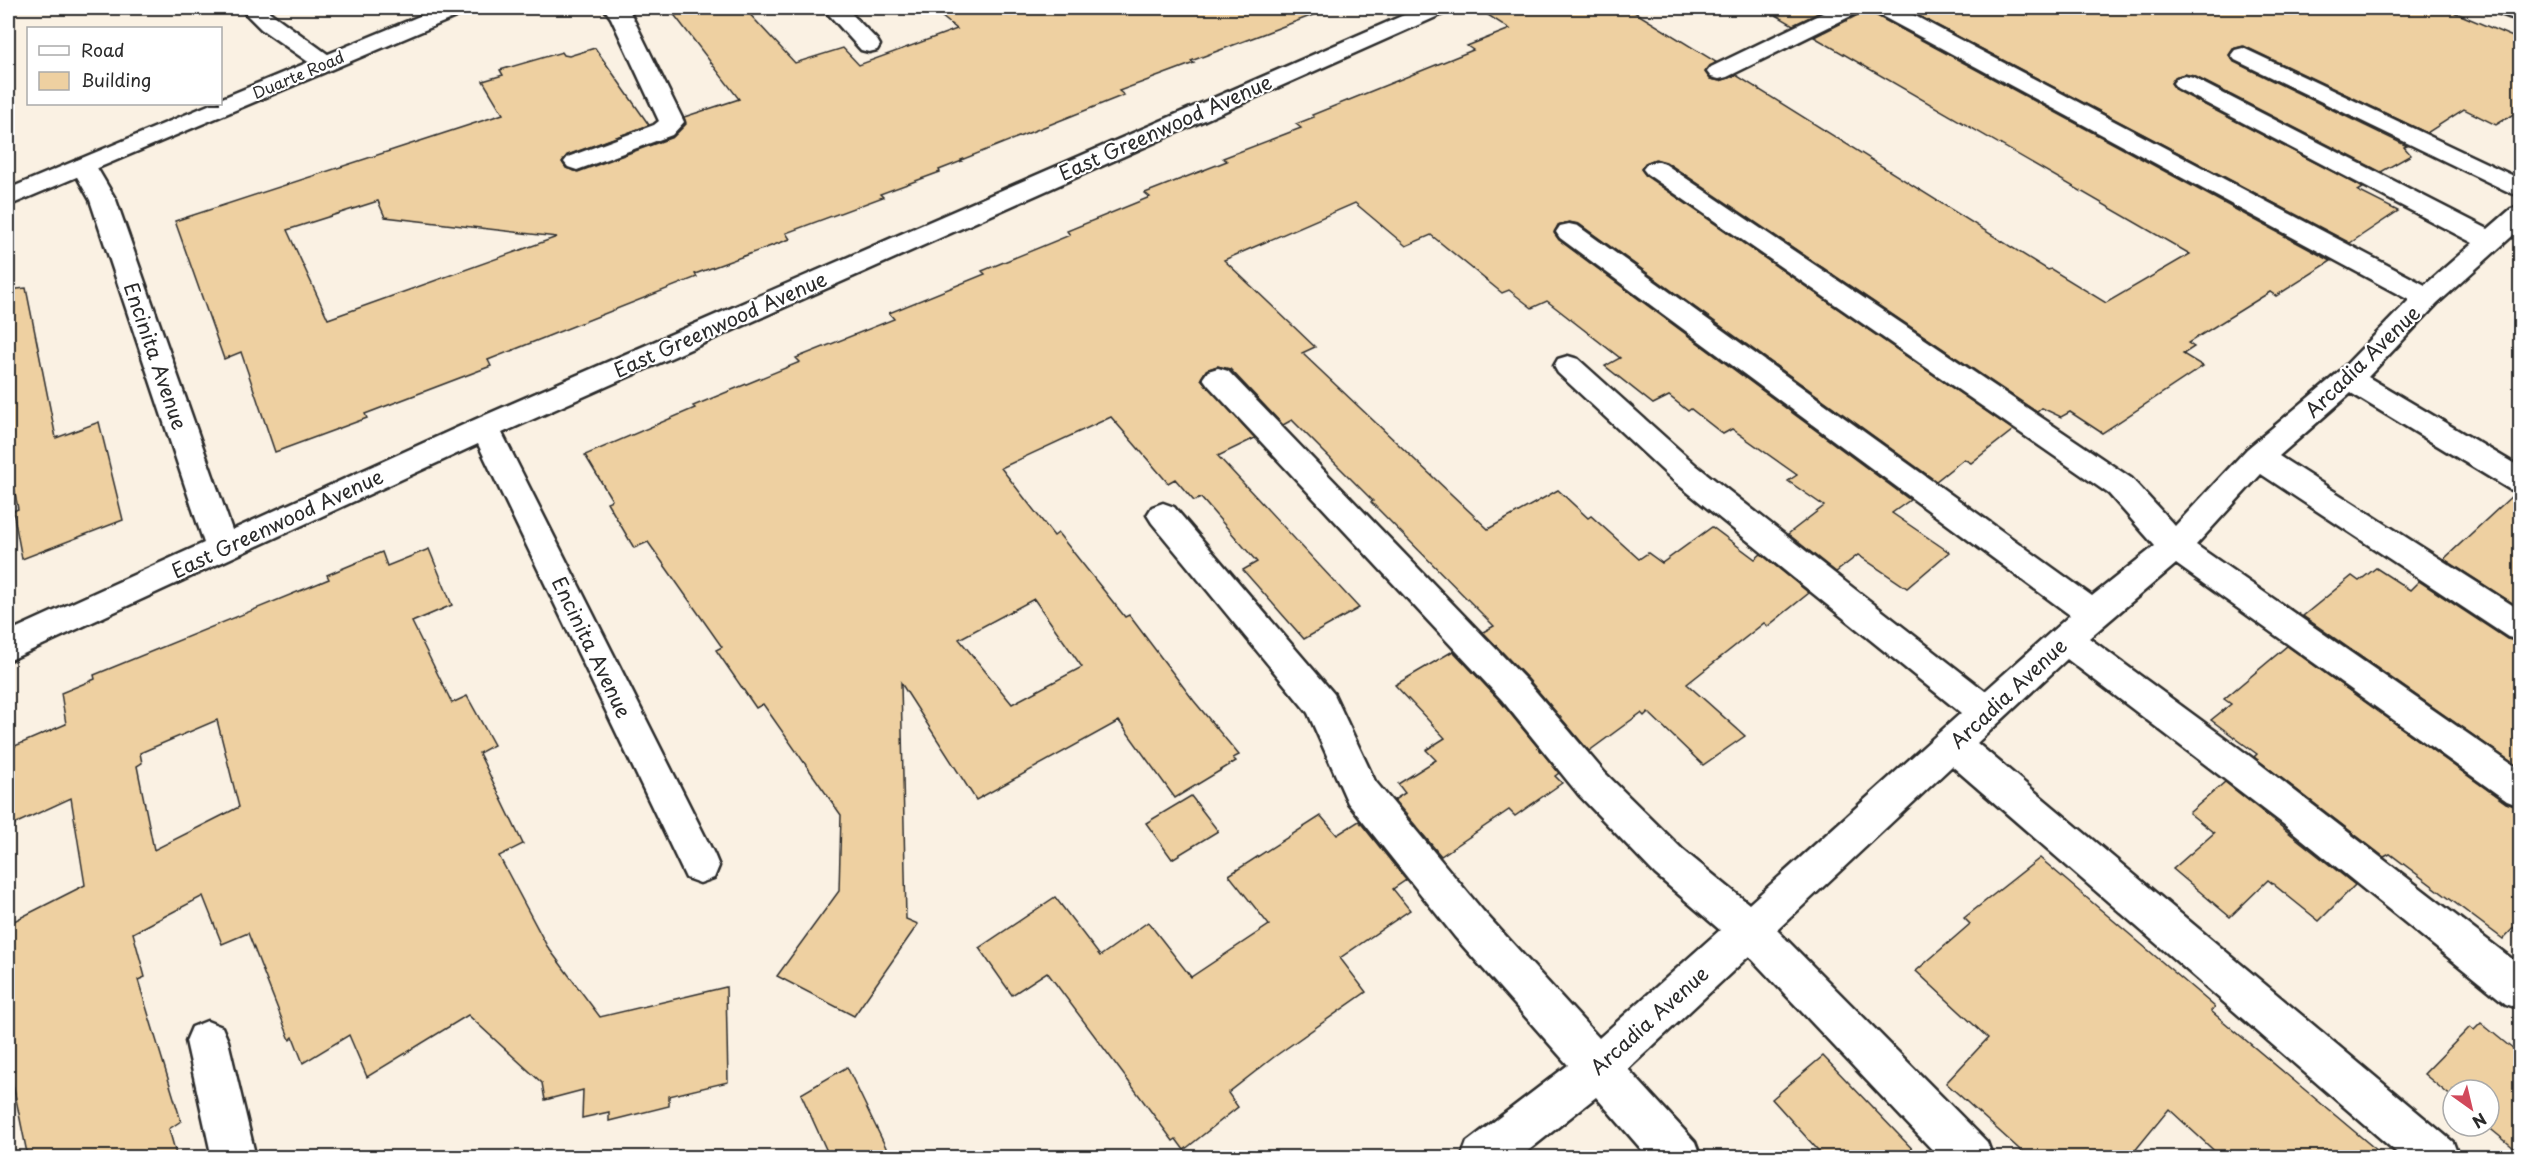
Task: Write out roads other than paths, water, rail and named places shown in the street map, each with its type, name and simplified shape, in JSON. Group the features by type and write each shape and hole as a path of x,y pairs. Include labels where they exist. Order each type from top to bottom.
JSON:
{"street":[{"path":"251,8 269,24 325,63"},
{"name":"Duarte Road","path":"8,198 457,8"},
{"path":"577,162 663,130 672,122 622,17 615,8"},
{"path":"834,8 869,45"},
{"name":"East Greenwood Avenue","path":"8,647 484,428 1437,8"},
{"path":"1719,72 1849,8"},
{"path":"1884,8 2427,298"},
{"path":"2505,8 2520,14"},
{"path":"2243,55 2520,209"},
{"path":"2185,83 2492,242"},
{"name":"Encinita Avenue","path":"84,166 103,200 222,548"},
{"path":"1656,169 2120,486 2175,547 2520,790"},
{"name":"Arcadia Avenue","path":"1483,1158 1597,1069 2065,639 2175,547 2258,457 2349,379 2427,298 2492,242 2520,209"},
{"path":"1569,232 2093,614"},
{"path":"1568,366 1686,474 1986,712"},
{"path":"1218,378 1514,690 1593,784 1669,862 1749,929 1971,1158"},
{"path":"2349,379 2520,481"},
{"name":"Encinita Avenue","path":"484,428 700,866"},
{"path":"2258,457 2520,627"},
{"path":"1163,515 1322,704 1361,792 1469,924 1679,1158"},
{"path":"2065,639 2185,725 2310,821 2520,990"},
{"path":"1952,744 2437,1158"},
{"path":"207,1041 234,1158"}]}
